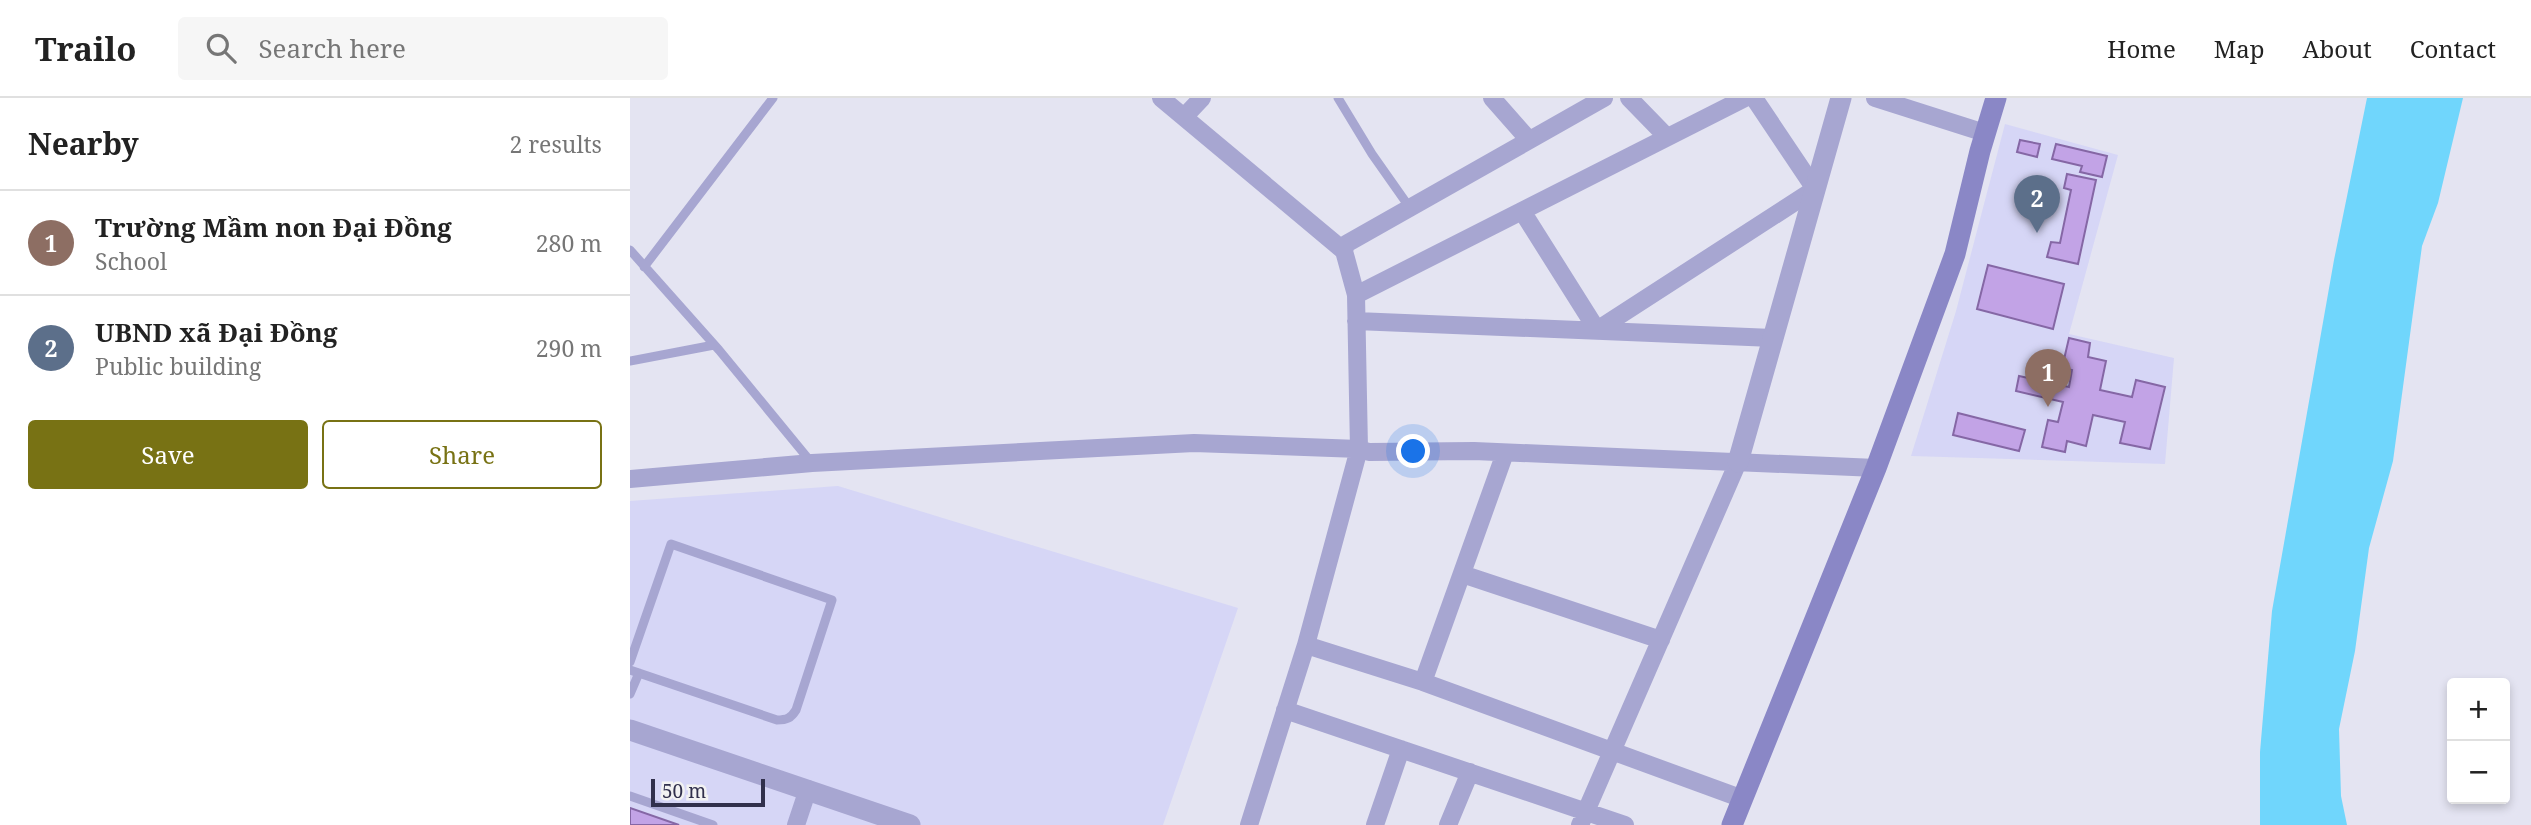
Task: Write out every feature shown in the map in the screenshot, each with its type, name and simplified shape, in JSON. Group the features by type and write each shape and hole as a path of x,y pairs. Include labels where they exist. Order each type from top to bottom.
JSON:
{"main road":[{"path":"1732,825 1876,468 1955,254 1984,133 1996,98"}],"street":[{"path":"1161,98 1344,251"},
{"path":"1184,117 1202,98"},
{"path":"1492,98 1529,140"},
{"path":"1249,825 1306,645 1359,449 1356,295 1344,251 1346,244 1604,98"},
{"path":"1629,98 1668,137"},
{"path":"1356,295 1745,98"},
{"path":"1754,98 1815,189"},
{"path":"1583,818 1738,462 1841,98"},
{"path":"1875,98 1984,133"},
{"path":"1597,330 1815,189"},
{"path":"1521,211 1597,330"},
{"path":"1356,320 1773,338"},
{"path":"630,479 812,463 1194,443 1359,449 1369,452 1505,453 1876,468"},
{"path":"1423,682 1505,453"},
{"path":"1462,574 1661,640"},
{"path":"1306,645 1423,682 1743,799"},
{"path":"1285,710 1470,772 1583,818 1625,825"},
{"path":"630,730 911,825"},
{"path":"1375,825 1401,749"},
{"path":"1448,825 1470,772"},
{"path":"796,825 808,789"}],"lane":[{"path":"644,267 773,98"},
{"path":"1338,98 1371,154 1410,208"},
{"path":"630,250 714,345 812,463"},
{"path":"630,361 714,345"},
{"path":"630,662 671,544 832,600 796,710 792,717 786,720 778,720 635,671 630,695"},
{"path":"630,796 713,825"}],"shaded area":[{"path":"2005,124 2118,155 2069,334 2174,358 2165,464 1911,456 1956,311"},
{"path":"838,486 1238,608 1163,825 630,825 630,501"}],"water":[{"path":"2367,98 2463,98 2438,203 2422,246 2393,461 2369,548 2355,651 2339,729 2341,796 2347,825 2260,825 2260,752 2272,611 2334,260"}],"building":[{"path":"2020,140 2040,144 2037,157 2017,152"},
{"path":"2056,144 2107,156 2102,177 2080,172 2082,166 2052,159"},
{"path":"2067,174 2096,180 2078,264 2047,257 2051,242 2060,243 2071,190 2064,188"},
{"path":"1988,265 2064,284 2053,329 1977,309"},
{"path":"2069,338 2090,343 2088,357 2106,361 2100,390 2132,397 2136,380 2165,387 2150,449 2120,443 2125,422 2093,415 2086,446 2067,441 2065,452 2042,447 2048,420 2058,422 2063,402 2016,391 2019,376 2069,387 2072,370 2062,368"},
{"path":"1958,413 2025,430 2019,451 1953,435"},
{"path":"630,808 679,825 630,825"}],"place":[{"name":"UBND xã Đại Đồng","path":"2037,233"},
{"name":"Trường Mầm non Đại Đồng","path":"2048,407"}]}
